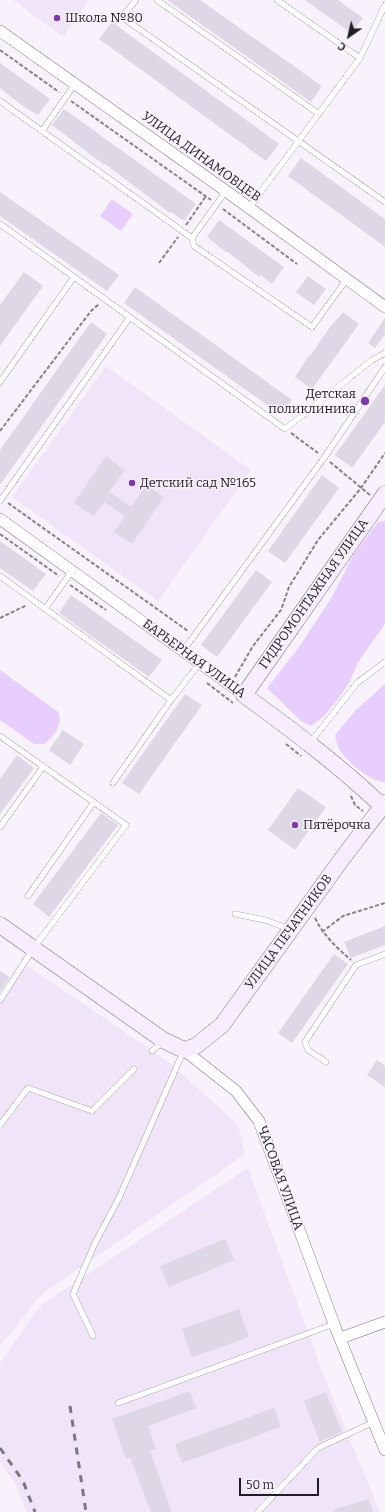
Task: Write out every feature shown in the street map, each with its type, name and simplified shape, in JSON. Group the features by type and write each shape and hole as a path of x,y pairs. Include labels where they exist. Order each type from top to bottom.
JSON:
{"main road":[{"name":"ГИДРОМОНТАЖНАЯ УЛИЦА","path":"241,701 382,498"},
{"name":"БАРЬЕРНАЯ УЛИЦА","path":"241,701 310,744 356,781 380,809"},
{"name":"УЛИЦА ПЕЧАТНИКОВ","path":"184,1050 196,1046 207,1039 222,1025 380,809"},
{"name":"ЧАСОВАЯ УЛИЦА","path":"0,925 158,1046 184,1050"}],"street":[{"name":"УЛИЦА ДИНАМОВЦЕВ","path":"0,31 226,191 385,307"},
{"name":"БАРЬЕРНАЯ УЛИЦА","path":"0,519 183,651 197,668 230,685 241,701"},
{"name":"ЧАСОВАЯ УЛИЦА","path":"184,1050 236,1091 259,1121 334,1324 341,1338 385,1450"},
{"path":"341,1338 385,1322"}],"lane":[{"path":"136,0 122,17 298,143 385,202"},
{"path":"157,0 319,114"},
{"path":"277,0 360,58"},
{"path":"249,208 360,58 385,5"},
{"path":"42,131 76,84"},
{"path":"0,101 192,238 194,246 312,327 347,279"},
{"path":"192,238 226,191"},
{"path":"0,224 285,429 372,360 385,353"},
{"path":"0,382 74,277"},
{"path":"1,500 130,317"},
{"path":"183,651 324,458 385,367"},
{"path":"46,609 72,571"},
{"path":"0,576 171,700"},
{"path":"310,744 357,683 385,662"},
{"path":"113,783 171,700 197,668"},
{"path":"0,736 126,825 33,949 0,1000"},
{"path":"0,827 43,767"},
{"path":"28,896 94,802"},
{"path":"235,914 265,920 291,930"},
{"path":"326,1062 308,1050 305,1042 356,965 385,954"},
{"path":"93,1336 73,1294 95,1243 119,1198 184,1050"},
{"path":"0,1125 28,1088 92,1112 134,1069"},
{"path":"118,1402 334,1324"},
{"path":"258,1512 318,1448 374,1422"}],"path":[{"path":"0,50 216,204 297,264"},
{"path":"0,431 91,311 105,299"},
{"path":"285,429 361,488 382,498"},
{"path":"230,685 253,646 281,610 293,580 318,540 361,488 385,453"},
{"path":"1,500 194,635"},
{"path":"0,534 110,613"},
{"path":"0,618 35,601"},
{"path":"197,668 241,701"},
{"path":"281,740 306,760"},
{"path":"350,794 355,805 380,809"},
{"path":"322,932 344,916 385,903"},
{"path":"312,912 322,932 332,944 356,965"}],"shaded area":[{"name":"Школа №80","path":"13,0 89,0 63,37"},
{"path":"112,199 133,214 121,231 100,216"},
{"name":"Детский сад №165","path":"106,366 251,470 158,601 12,497"},
{"path":"385,521 385,624 358,662 350,681 339,698 323,717 311,726 301,721 267,688 299,647 332,597 353,555 378,522"},
{"path":"0,670 58,712 60,721 57,730 44,744 34,744 0,720"},
{"path":"385,684 385,782 373,779 353,765 343,755 335,735 356,710"},
{"path":"26,965 170,1063 238,1125 245,1154 42,1294 0,1346 0,1003"},
{"path":"248,1168 323,1374 380,1512 26,1512 16,1485 0,1462 0,1363 40,1306"}],"building":[{"path":"167,0 200,0 322,86 311,102"},
{"path":"305,0 338,0 363,18 351,33"},
{"path":"112,22 279,144 266,161 99,39"},
{"path":"0,63 50,99 38,115 21,105 0,88"},
{"path":"64,109 196,204 184,221 171,212 170,213 105,164 104,165 52,125"},
{"path":"301,158 385,219 385,247 288,176"},
{"path":"0,192 119,275 107,291 0,216"},
{"path":"219,220 284,267 272,284 260,275 259,277 207,237"},
{"path":"24,272 43,286 0,346 0,305"},
{"path":"308,276 326,289 314,305 296,292"},
{"path":"135,287 292,400 281,415 124,303"},
{"path":"343,312 359,324 312,389 295,377 309,355 310,356 330,327"},
{"path":"385,318 385,334 375,348 368,343"},
{"path":"91,322 107,334 0,485 0,450"},
{"path":"385,385 385,422 352,468 335,455"},
{"path":"106,456 125,470 109,492 131,507 146,485 164,497 132,544 114,532 125,516 104,502 94,516 74,503"},
{"path":"322,475 339,488 285,563 268,551"},
{"path":"0,541 46,574 33,591 0,568"},
{"path":"256,570 272,582 217,657 201,645"},
{"path":"71,595 162,660 149,677 59,613"},
{"path":"185,694 202,705 139,794 122,783"},
{"path":"63,730 84,744 70,765 49,750"},
{"path":"17,755 34,768 0,814 0,779"},
{"path":"298,788 326,807 295,850 268,830"},
{"path":"101,813 118,825 49,917 33,904"},
{"path":"385,926 385,945 351,958 344,942"},
{"path":"334,954 348,964 292,1043 278,1033"},
{"path":"0,971 10,977 0,992"},
{"path":"377,1060 385,1066 385,1087 367,1075"},
{"path":"225,1239 234,1260 169,1287 160,1266"},
{"path":"239,1309 249,1337 192,1357 182,1329"},
{"path":"190,1391 196,1408 148,1426 156,1449 150,1451 172,1512 151,1512 130,1457 126,1459 112,1419"},
{"path":"326,1392 342,1432 320,1442 304,1401"},
{"path":"274,1408 281,1427 182,1463 175,1444"},
{"path":"369,1499 373,1512 333,1512 332,1510"}],"railway":[{"path":"70,1406 86,1512"},
{"path":"0,1448 23,1481 35,1512"}],"place":[{"name":"Школа №80","path":"57,18"},
{"name":"Детская поликлиника","path":"365,401"},
{"name":"Детский сад №165","path":"132,483"},
{"name":"Пятёрочка","path":"295,825"}]}
